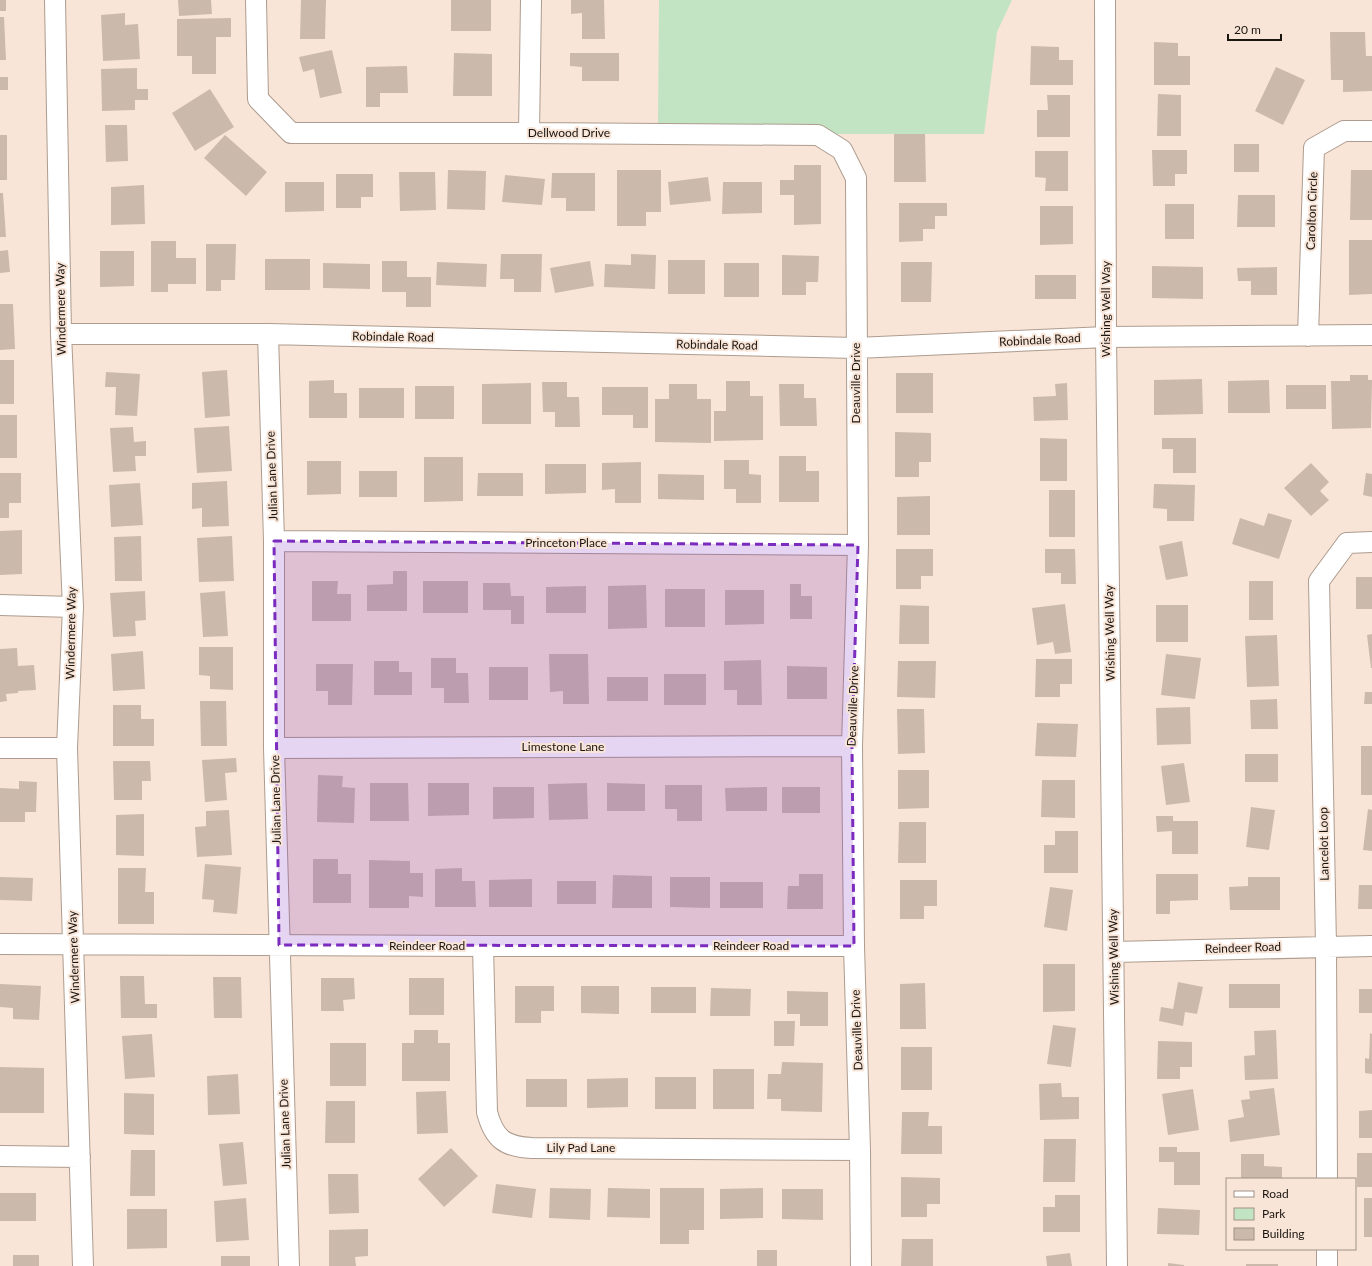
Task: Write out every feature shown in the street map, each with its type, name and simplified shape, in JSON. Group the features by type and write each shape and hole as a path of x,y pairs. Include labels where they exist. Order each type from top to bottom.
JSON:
{"street":[{"name":"Windermere Way","path":"55,0 61,334 73,607 68,748 83,1266"},
{"name":"Dellwood Drive","path":"256,0 258,99 291,133 818,135 842,150"},
{"path":"528,133 531,0"},
{"name":"Wishing Well Way","path":"1105,0 1106,337 1117,1266"},
{"name":"Carolton Circle","path":"1308,336 1314,148 1344,131 1372,131"},
{"name":"Deauville Drive","path":"842,150 856,178 858,545 852,746 854,946 860,1150 861,1266"},
{"name":"Robindale Road","path":"61,334 268,334 856,348 1106,337 1372,335"},
{"name":"Julian Lane Drive","path":"268,334 274,541 274,748 289,1266"},
{"name":"Princeton Place","path":"274,541 858,545"},
{"name":"Lancelot Loop","path":"1326,1178 1326,946 1319,581 1347,543 1372,542"},
{"path":"0,606 73,607"},
{"name":"Limestone Lane","path":"274,748 852,746"},
{"path":"0,748 68,748"},
{"name":"Reindeer Road","path":"0,944 854,946"},
{"name":"Lily Pad Lane","path":"484,946 487,1112 496,1134 509,1144 518,1148 860,1150"},
{"name":"Reindeer Road","path":"1114,952 1372,946"},
{"path":"0,1156 80,1156"},
{"path":"1327,1250 1327,1266"}],"highlighted area":[{"path":"274,541 858,545 852,746 854,946 279,945"}],"green space":[{"path":"659,0 1012,0 997,32 984,134 835,134 818,125 658,124"}],"building":[{"path":"0,0 6,0 6,11 0,11"},
{"path":"178,0 211,0 212,14 179,16"},
{"path":"301,0 326,0 325,39 300,39"},
{"path":"451,0 491,0 491,31 451,31"},
{"path":"571,0 604,0 605,39 582,39 582,13 571,14"},
{"path":"125,13 125,25 138,24 140,59 103,61 101,15"},
{"path":"0,17 4,17 6,60 0,60"},
{"path":"231,18 231,37 216,37 216,74 192,74 192,56 177,56 177,19"},
{"path":"1330,32 1365,32 1366,56 1372,56 1372,91 1343,92 1343,80 1331,80"},
{"path":"1154,42 1178,43 1178,56 1190,56 1190,85 1154,85"},
{"path":"1031,46 1059,47 1059,60 1073,60 1073,85 1030,85"},
{"path":"332,50 342,93 320,98 314,69 303,72 299,57"},
{"path":"454,53 492,54 492,96 453,96"},
{"path":"570,53 619,53 619,81 582,81 582,67 570,66"},
{"path":"407,66 408,93 380,93 380,107 366,107 366,67"},
{"path":"1276,67 1305,80 1283,125 1255,111"},
{"path":"137,68 137,89 148,89 148,100 135,100 135,110 102,111 101,69"},
{"path":"0,77 8,77 8,90 0,90"},
{"path":"210,89 234,127 195,151 172,113"},
{"path":"1158,94 1181,95 1181,136 1157,136"},
{"path":"1047,95 1070,95 1070,137 1037,137 1037,110 1048,110"},
{"path":"105,125 127,125 128,161 106,162"},
{"path":"894,134 925,134 926,182 894,182"},
{"path":"0,135 7,135 7,180 0,180"},
{"path":"225,135 267,172 246,196 204,158"},
{"path":"1234,144 1259,144 1259,172 1234,172"},
{"path":"1152,150 1187,150 1187,174 1175,174 1175,186 1153,186"},
{"path":"1035,151 1068,151 1068,191 1045,191 1046,178 1035,177"},
{"path":"794,165 821,165 821,224 794,225 794,195 780,195 780,180 794,180"},
{"path":"448,170 486,171 485,210 447,209"},
{"path":"617,170 661,170 661,212 646,212 646,226 617,226"},
{"path":"1351,170 1372,170 1372,220 1350,220"},
{"path":"399,172 435,172 436,210 400,211"},
{"path":"552,173 595,173 595,211 566,211 566,198 551,198"},
{"path":"336,174 373,174 373,197 361,197 361,208 336,208"},
{"path":"505,175 545,179 542,205 502,202"},
{"path":"708,177 711,201 670,205 668,182"},
{"path":"285,182 324,182 324,211 285,212"},
{"path":"723,182 762,182 762,213 722,214"},
{"path":"144,185 145,224 111,225 111,187"},
{"path":"0,193 3,193 6,237 0,237"},
{"path":"1238,195 1275,195 1275,227 1237,227"},
{"path":"899,203 947,203 947,216 935,216 935,229 923,229 923,241 899,242"},
{"path":"1165,204 1194,204 1194,239 1165,239"},
{"path":"1040,206 1073,206 1073,244 1040,245"},
{"path":"1349,240 1372,240 1372,294 1349,295"},
{"path":"151,241 176,241 176,258 196,258 196,284 168,284 168,292 151,292"},
{"path":"206,244 236,244 235,280 221,280 221,291 206,291"},
{"path":"8,250 10,272 0,273 0,251"},
{"path":"100,251 134,251 134,286 100,287"},
{"path":"501,254 542,254 541,292 514,292 514,279 500,279"},
{"path":"631,254 656,255 655,289 604,287 605,264 631,265"},
{"path":"782,255 819,256 818,282 806,282 806,295 782,295"},
{"path":"265,259 310,259 310,290 265,290"},
{"path":"668,260 705,260 705,294 668,294"},
{"path":"382,261 407,261 407,277 431,277 431,307 406,307 406,292 382,292"},
{"path":"590,261 594,286 555,293 550,268"},
{"path":"437,262 487,264 486,287 436,285"},
{"path":"901,262 932,262 931,302 901,302"},
{"path":"323,263 370,264 370,289 323,288"},
{"path":"724,263 759,263 759,297 724,297"},
{"path":"1152,266 1203,267 1203,299 1152,298"},
{"path":"1277,267 1277,295 1251,295 1251,281 1238,281 1237,268"},
{"path":"1035,275 1076,275 1076,299 1035,299"},
{"path":"0,304 13,304 15,349 0,350"},
{"path":"0,360 14,360 14,404 0,404"},
{"path":"227,370 230,416 205,418 202,372"},
{"path":"106,372 140,374 137,416 115,415 116,387 105,387"},
{"path":"896,373 933,373 933,413 896,413"},
{"path":"1350,375 1368,375 1368,380 1372,380 1371,428 1332,429 1331,381 1350,381"},
{"path":"1202,379 1203,414 1154,415 1154,380"},
{"path":"334,380 334,393 347,393 347,418 309,418 309,381"},
{"path":"1269,380 1270,413 1228,413 1228,381"},
{"path":"726,381 750,381 750,396 763,396 763,440 714,441 714,411 726,411"},
{"path":"542,382 567,382 567,397 579,397 580,427 555,427 555,412 543,412"},
{"path":"531,383 531,424 482,424 482,384"},
{"path":"1067,383 1068,420 1034,421 1033,397 1056,396 1055,384"},
{"path":"669,384 697,384 697,399 711,399 711,443 655,442 655,399 669,399"},
{"path":"779,384 804,384 804,398 816,398 817,426 780,426"},
{"path":"1286,385 1326,385 1326,409 1286,409"},
{"path":"415,386 454,386 454,419 415,419"},
{"path":"602,387 648,387 648,428 633,428 633,415 602,415"},
{"path":"359,388 404,388 404,418 359,418"},
{"path":"0,415 17,415 17,458 0,458"},
{"path":"229,426 232,471 197,473 194,428"},
{"path":"133,427 134,442 146,441 146,456 135,456 136,471 113,472 110,428"},
{"path":"895,432 931,433 931,462 919,462 919,477 895,477"},
{"path":"1040,438 1067,439 1067,481 1040,481"},
{"path":"1162,438 1196,438 1196,473 1173,473 1173,449 1162,449"},
{"path":"779,456 806,456 806,471 819,471 819,502 779,502"},
{"path":"424,457 463,457 463,501 424,502"},
{"path":"724,460 749,460 749,474 761,475 761,503 736,503 736,489 724,489"},
{"path":"307,461 341,461 341,494 307,495"},
{"path":"641,462 641,503 615,503 615,489 602,490 602,463"},
{"path":"1311,463 1329,482 1320,491 1329,500 1311,516 1284,488"},
{"path":"545,464 586,464 586,493 545,494"},
{"path":"359,471 397,471 397,497 359,497"},
{"path":"0,473 21,473 21,503 9,503 9,518 0,518"},
{"path":"478,473 523,473 523,496 477,496"},
{"path":"1366,473 1372,474 1372,497 1363,495"},
{"path":"658,474 704,475 704,500 658,499"},
{"path":"227,481 229,526 202,527 202,508 192,509 192,483"},
{"path":"140,483 143,525 111,527 109,485"},
{"path":"1154,484 1195,485 1194,521 1167,521 1167,509 1153,508"},
{"path":"1049,490 1075,490 1075,537 1049,537"},
{"path":"930,496 930,535 897,535 897,497"},
{"path":"1268,513 1292,520 1279,559 1232,544 1240,518 1264,526"},
{"path":"22,530 22,574 0,575 0,531"},
{"path":"141,536 142,581 115,581 114,537"},
{"path":"232,536 234,581 199,582 197,538"},
{"path":"1182,541 1188,576 1166,580 1159,546"},
{"path":"896,549 933,549 933,576 921,576 921,589 896,589"},
{"path":"1045,549 1075,549 1076,584 1061,584 1061,573 1045,573"},
{"path":"393,571 407,571 407,611 367,611 367,585 393,584"},
{"path":"1356,577 1372,577 1372,609 1356,609"},
{"path":"312,581 338,581 337,594 351,594 351,621 312,621"},
{"path":"423,581 468,581 468,613 423,613"},
{"path":"1249,581 1273,581 1273,620 1249,620"},
{"path":"483,583 510,583 511,596 524,596 524,624 511,624 511,610 483,610"},
{"path":"790,584 801,584 801,596 812,596 812,619 790,619"},
{"path":"646,585 647,628 608,629 608,586"},
{"path":"586,586 586,613 546,613 546,587"},
{"path":"665,589 705,589 705,627 665,627"},
{"path":"725,590 764,590 764,624 725,625"},
{"path":"145,591 146,620 135,621 136,636 113,637 110,593"},
{"path":"225,591 228,636 203,637 200,593"},
{"path":"1065,604 1071,652 1055,654 1053,642 1037,645 1032,608"},
{"path":"900,605 929,606 929,644 899,644"},
{"path":"1156,605 1188,605 1188,642 1156,642"},
{"path":"1372,634 1372,668 1371,668 1367,635"},
{"path":"1277,635 1279,686 1247,687 1245,636"},
{"path":"199,647 233,647 233,690 210,689 210,676 199,675"},
{"path":"17,648 18,666 34,665 36,690 18,691 18,693 6,694 7,701 0,702 0,649"},
{"path":"143,651 145,689 113,691 111,654"},
{"path":"549,654 588,654 589,704 563,704 563,691 550,692"},
{"path":"1166,654 1201,658 1195,699 1161,695"},
{"path":"431,658 456,658 456,673 468,673 469,703 444,703 444,688 431,688"},
{"path":"1036,659 1072,659 1072,684 1060,684 1060,697 1035,697"},
{"path":"761,660 762,705 737,705 737,690 724,690 724,661"},
{"path":"374,661 399,661 399,672 412,672 412,695 374,695"},
{"path":"898,661 936,661 935,698 897,697"},
{"path":"316,664 353,664 352,705 328,705 328,691 316,691"},
{"path":"787,666 827,667 827,699 787,699"},
{"path":"489,667 528,667 528,700 489,700"},
{"path":"664,674 706,674 706,705 664,705"},
{"path":"607,677 648,677 648,701 607,701"},
{"path":"1365,692 1372,692 1372,704 1364,704"},
{"path":"1277,699 1278,729 1251,729 1250,700"},
{"path":"200,701 226,701 227,746 201,746"},
{"path":"113,705 141,705 141,719 154,719 154,746 113,746"},
{"path":"1190,707 1191,744 1157,745 1156,708"},
{"path":"897,709 924,709 925,753 898,754"},
{"path":"1037,723 1078,724 1076,757 1035,756"},
{"path":"1361,746 1372,746 1372,795 1361,795"},
{"path":"1245,754 1278,754 1278,782 1245,782"},
{"path":"236,758 237,772 225,773 227,800 205,802 202,760"},
{"path":"113,761 150,761 151,781 142,781 142,800 114,800"},
{"path":"1184,763 1190,802 1166,805 1161,766"},
{"path":"898,770 929,770 929,808 898,809"},
{"path":"318,775 343,776 342,787 355,788 354,823 317,822"},
{"path":"1042,780 1075,780 1075,818 1041,817"},
{"path":"19,781 37,782 36,812 25,812 25,822 0,822 0,788 19,789"},
{"path":"370,783 408,783 409,821 370,821"},
{"path":"428,783 469,783 469,815 428,816"},
{"path":"587,783 588,819 549,820 548,784"},
{"path":"607,783 645,784 645,811 607,811"},
{"path":"665,785 702,785 702,821 677,821 677,809 665,809"},
{"path":"493,787 534,787 534,818 493,819"},
{"path":"767,787 767,811 726,811 725,788"},
{"path":"782,787 820,787 820,813 782,813"},
{"path":"1251,807 1275,810 1269,850 1246,847"},
{"path":"1368,809 1372,810 1372,851 1363,850"},
{"path":"229,810 232,855 197,857 195,827 206,826 206,811"},
{"path":"144,814 144,856 116,855 116,815"},
{"path":"1156,816 1173,816 1173,821 1198,821 1198,854 1172,854 1172,831 1157,832"},
{"path":"899,822 926,822 926,863 898,863"},
{"path":"1055,831 1078,831 1078,873 1044,873 1044,845 1055,845"},
{"path":"313,859 338,859 338,874 351,874 351,903 313,903"},
{"path":"369,860 410,861 410,873 423,873 423,897 409,896 409,908 369,908"},
{"path":"205,864 241,867 237,914 213,912 214,900 202,899"},
{"path":"118,868 146,868 145,892 154,892 154,924 118,924"},
{"path":"462,868 462,881 475,881 476,907 435,907 435,869"},
{"path":"799,874 823,874 823,909 787,909 788,886 799,886"},
{"path":"1156,874 1198,874 1198,900 1170,901 1170,914 1156,914"},
{"path":"613,875 652,876 652,908 612,908"},
{"path":"0,877 33,878 32,901 0,900"},
{"path":"670,877 710,877 710,908 670,907"},
{"path":"1248,877 1280,877 1280,910 1230,910 1229,887 1248,886"},
{"path":"532,879 532,907 489,907 489,880"},
{"path":"900,880 937,880 937,906 924,906 924,919 900,919"},
{"path":"557,881 596,881 596,904 557,904"},
{"path":"720,882 763,882 763,908 720,908"},
{"path":"1359,885 1372,885 1372,909 1358,909"},
{"path":"1050,887 1073,890 1067,931 1044,927"},
{"path":"1043,964 1075,964 1075,1011 1043,1012"},
{"path":"120,976 144,976 145,1004 157,1004 157,1018 121,1018"},
{"path":"213,977 241,977 242,1018 214,1018"},
{"path":"321,978 354,978 355,999 343,1000 344,1011 321,1011"},
{"path":"409,978 444,978 444,1015 409,1015"},
{"path":"1178,982 1203,987 1197,1014 1185,1012 1183,1026 1159,1021 1161,1007 1173,1009"},
{"path":"925,983 926,1029 900,1029 900,984"},
{"path":"0,984 41,986 39,1020 13,1019 13,1008 0,1007"},
{"path":"1229,984 1280,984 1280,1008 1229,1008"},
{"path":"515,986 554,986 554,1011 541,1011 541,1023 515,1023"},
{"path":"581,986 619,986 619,1014 581,1013"},
{"path":"651,987 696,987 696,1013 651,1013"},
{"path":"711,988 751,989 750,1016 710,1016"},
{"path":"1359,989 1372,989 1372,1013 1359,1013"},
{"path":"787,991 828,992 828,1026 800,1026 800,1014 787,1014"},
{"path":"774,1021 795,1021 794,1046 774,1046"},
{"path":"1053,1025 1076,1028 1071,1067 1047,1064"},
{"path":"414,1030 438,1030 438,1043 450,1043 450,1081 402,1081 402,1043 414,1043"},
{"path":"1276,1030 1278,1079 1245,1080 1244,1056 1255,1055 1254,1031"},
{"path":"1370,1033 1372,1034 1372,1074 1365,1073 1365,1058 1369,1059"},
{"path":"152,1034 155,1077 125,1079 122,1036"},
{"path":"1158,1041 1192,1042 1192,1067 1180,1067 1180,1079 1157,1079"},
{"path":"330,1043 366,1043 366,1086 330,1086"},
{"path":"901,1047 932,1047 932,1090 901,1090"},
{"path":"782,1062 823,1063 822,1112 781,1111 781,1099 767,1099 768,1074 781,1074"},
{"path":"0,1067 44,1068 44,1113 0,1113"},
{"path":"713,1069 754,1069 754,1109 713,1109"},
{"path":"238,1074 240,1114 208,1115 207,1076"},
{"path":"655,1077 696,1077 696,1109 655,1109"},
{"path":"628,1078 628,1107 587,1108 587,1079"},
{"path":"526,1079 567,1079 567,1107 526,1107"},
{"path":"1061,1083 1062,1097 1079,1097 1079,1119 1040,1120 1039,1084"},
{"path":"1274,1088 1280,1135 1230,1142 1228,1120 1244,1117 1241,1100 1250,1099 1249,1091"},
{"path":"1193,1089 1199,1130 1168,1135 1162,1094"},
{"path":"446,1091 448,1133 417,1134 416,1092"},
{"path":"124,1093 154,1094 154,1135 124,1134"},
{"path":"326,1101 355,1101 355,1143 325,1143"},
{"path":"1372,1110 1372,1138 1359,1138 1359,1111"},
{"path":"902,1112 929,1112 928,1126 942,1126 942,1154 901,1154"},
{"path":"1044,1139 1076,1139 1075,1182 1043,1182"},
{"path":"243,1142 247,1184 223,1186 219,1144"},
{"path":"1159,1147 1177,1147 1177,1152 1200,1152 1200,1185 1174,1185 1174,1162 1159,1162"},
{"path":"451,1148 478,1176 444,1207 418,1179"},
{"path":"131,1150 155,1150 155,1196 130,1196"},
{"path":"1357,1153 1372,1153 1372,1187 1357,1187"},
{"path":"1241,1154 1264,1154 1264,1166 1282,1167 1282,1178 1241,1178"},
{"path":"328,1174 358,1174 359,1213 329,1214"},
{"path":"901,1177 940,1178 940,1204 927,1204 927,1217 901,1217"},
{"path":"496,1184 536,1189 532,1218 492,1213"},
{"path":"550,1188 591,1189 590,1220 549,1218"},
{"path":"608,1188 650,1189 650,1218 607,1217"},
{"path":"660,1188 704,1188 704,1230 689,1230 689,1244 660,1244"},
{"path":"763,1188 763,1218 720,1219 720,1189"},
{"path":"782,1189 823,1189 823,1220 782,1219"},
{"path":"0,1193 36,1193 36,1221 0,1221"},
{"path":"1055,1195 1080,1195 1080,1232 1043,1232 1043,1207 1055,1207"},
{"path":"246,1198 249,1240 216,1242 214,1201"},
{"path":"1364,1198 1372,1198 1372,1237 1364,1237"},
{"path":"1158,1208 1200,1210 1199,1235 1157,1234"},
{"path":"127,1209 167,1209 167,1248 127,1249"},
{"path":"368,1229 368,1256 355,1257 356,1266 329,1266 329,1230"},
{"path":"902,1239 933,1239 933,1266 901,1266"},
{"path":"757,1250 777,1250 777,1266 757,1266"},
{"path":"1070,1253 1072,1266 1047,1266 1046,1256"},
{"path":"13,1255 39,1255 39,1266 13,1266"},
{"path":"221,1256 250,1256 250,1266 221,1266"},
{"path":"1168,1263 1184,1265 1184,1266 1168,1266"},
{"path":"1246,1264 1278,1264 1278,1266 1246,1266"}]}
